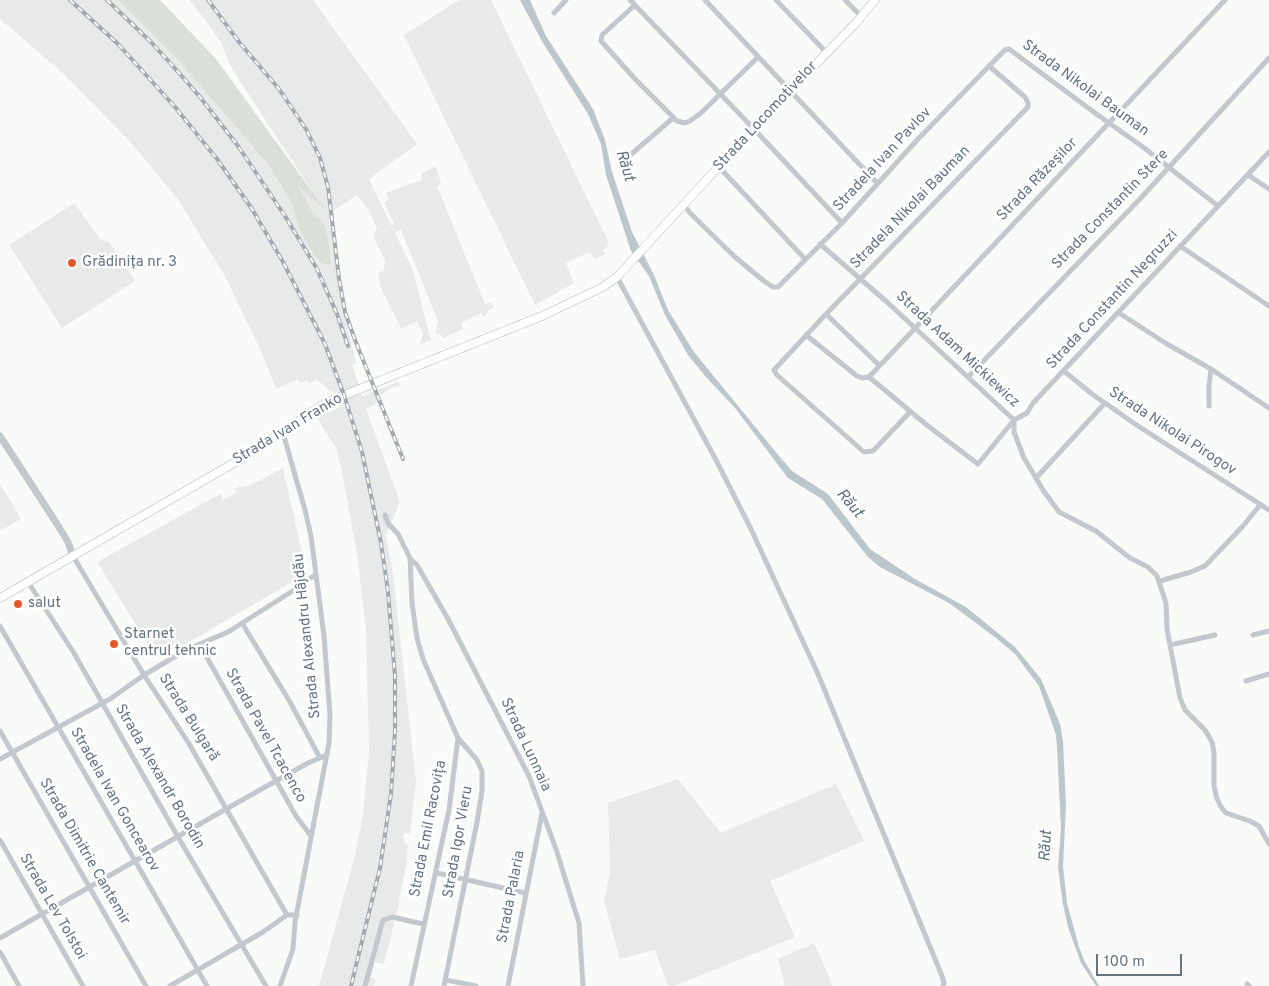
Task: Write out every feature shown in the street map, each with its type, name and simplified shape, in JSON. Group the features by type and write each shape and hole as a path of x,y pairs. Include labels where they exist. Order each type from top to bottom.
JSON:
{"main road":[{"name":"Strada Locomotivelor","path":"657,233 875,0"},
{"name":"Strada Ivan Franko","path":"0,598 246,456 327,402 542,316 591,293 617,277 657,233"}],"street":[{"path":"554,13 566,0"},
{"path":"630,0 842,223"},
{"path":"705,0 877,183"},
{"path":"776,0 827,53"},
{"path":"845,0 861,16"},
{"name":"Strada Răzeșilor","path":"869,377 1225,0"},
{"path":"635,5 602,35 601,41 673,118 681,123 690,121 721,94 758,57"},
{"name":"Strada Nikolai Bauman","path":"1008,50 1017,54 1143,146 1218,206"},
{"name":"Stradela Ivan Pavlov","path":"684,205 735,258 764,281 777,288 842,223 877,183 989,66 1008,50"},
{"name":"Strada Constantin Stere","path":"968,377 1169,167 1269,58"},
{"name":"Stradela Nikolai Bauman","path":"910,412 873,451 864,452 777,375 774,370 860,278 1028,107 1025,97 989,66"},
{"path":"628,157 673,118"},
{"name":"Strada Constantin Negruzzi","path":"910,412 978,464 1014,420 1027,413 1033,404 1269,152"},
{"path":"719,167 805,259"},
{"path":"1248,175 1269,189"},
{"name":"Strada Adam Mickiewicz","path":"820,244 860,278 1014,420 1013,427 1024,458 1059,512 1096,531 1130,558 1148,567 1160,581"},
{"path":"1180,246 1269,306"},
{"path":"617,277 750,527 814,666 942,976 943,986"},
{"path":"1119,313 1167,344 1212,369 1269,408"},
{"path":"826,314 879,365"},
{"path":"806,334 857,376 862,378 869,377 910,412"},
{"path":"1209,406 1209,386 1212,369"},
{"name":"Strada Nikolai Pirogov","path":"1064,371 1105,403 1269,510"},
{"path":"1036,478 1105,403"},
{"name":"Strada Alexandru Hâjdău","path":"280,986 293,949 297,915 330,731 329,692 322,614 311,536 283,432"},
{"name":"Strada Bulgară","path":"0,436 68,542 73,556 144,675 168,709 287,914"},
{"path":"1260,504 1243,526 1205,566 1160,581 1166,603 1167,629 1182,704 1185,710 1205,730 1212,742 1214,752 1214,786 1218,803 1226,813 1246,819 1259,826 1269,844"},
{"name":"Strada Igor Vieru","path":"385,516 388,523 398,534 410,558 416,638 458,738 477,760 482,771 482,791 477,822 445,983"},
{"name":"Strada Lunnaia","path":"410,558 417,565 447,617 529,776 556,849 579,923 583,986"},
{"path":"0,759 102,703 186,650 200,645 242,623 315,575"},
{"name":"Strada Alexandr Borodin","path":"28,582 67,640 178,838 266,986"},
{"path":"242,623 290,702 320,758"},
{"name":"Stradela Ivan Goncearov","path":"0,626 207,986"},
{"path":"1253,636 1269,631"},
{"path":"1170,645 1215,635"},
{"name":"Strada Pavel Tcacenco","path":"200,645 298,821 311,836"},
{"path":"1246,681 1269,674"},
{"name":"Strada Dimitrie Cantemir","path":"0,730 146,986"},
{"name":"Strada Emil Racovița","path":"411,986 449,810 458,738"},
{"path":"0,938 276,781 327,755"},
{"name":"Strada Palaria","path":"508,986 542,813"},
{"name":"Strada Lev Tolstoi","path":"0,840 83,986"},
{"path":"436,873 525,893"},
{"path":"170,986 262,932 287,914 297,915"},
{"path":"365,986 383,920 392,917 423,924"},
{"path":"0,952 19,986"},
{"path":"445,983 476,986"}],"shaded area":[{"path":"0,0 160,0 216,59 316,197 232,69 221,42 190,0 313,0 417,144 369,179 412,268 431,340 420,344 423,333 417,321 401,329 380,286 378,273 384,270 385,261 373,236 377,228 369,211 357,195 333,211 343,308 356,364 352,364 362,396 398,382 400,386 391,388 382,395 381,393 376,395 379,402 366,409 400,502 386,535 393,574 416,782 410,834 404,833 403,840 405,841 404,844 408,845 407,862 400,899 384,964 375,962 371,977 376,981 374,986 319,986 353,863 363,815 369,751 366,630 358,560 336,448 317,418 339,407 334,393 317,380 309,383 307,380 300,383 298,379 276,389 262,353 225,276 177,198 133,145 64,74 0,19"},
{"path":"118,0 160,0 216,59 326,211 297,184 314,216 323,222 328,237 331,265 321,263 310,248 300,231 292,203 269,165 181,63"},
{"path":"459,0 491,0 609,243 607,244 608,247 603,249 605,254 594,259 590,252 566,263 574,283 535,305 404,35"},
{"path":"520,0 530,0 546,36 593,109 605,140 612,172 632,232 654,275 668,310 694,352 792,471 828,494 870,549 915,579 966,607 1015,647 1041,679 1060,724 1063,741 1066,806 1063,866 1067,903 1084,960 1099,986 1096,986 1081,963 1068,927 1063,904 1058,868 1061,828 1056,735 1039,686 1015,654 996,638 949,603 880,567 868,557 822,499 788,478 735,408 688,355 665,315 649,276 631,251 606,175 601,144 588,114 543,43"},
{"path":"436,166 441,184 437,186 485,304 491,302 494,307 487,311 488,314 483,317 481,313 461,323 463,329 444,338 435,333 438,321 401,230 395,232 392,225 394,224 384,202 389,200 386,193 421,180 421,174"},
{"name":"Grădinița nr. 3","path":"75,204 100,239 109,242 135,281 62,328 9,245"},
{"path":"283,468 305,566 302,576 174,651 153,652 97,562 220,494 223,500 237,492 235,489 240,486 242,488 247,487"},
{"path":"0,483 21,519 0,531"},
{"path":"678,779 721,833 836,784 864,841 770,881 795,937 675,986 668,986 655,950 620,959 604,901 610,872 608,803"},
{"path":"814,943 833,986 785,986 778,959"}],"railway":[{"path":"70,0 118,44 175,107 217,159 252,209 283,262 325,344 362,452 381,543 388,592 395,676 395,731 391,794 380,868 351,986"},
{"path":"107,0 172,65 238,146 285,216 317,269 337,314 348,346"},
{"path":"208,0 239,42 279,89 306,129 320,158 328,187 345,312 403,459"}],"place":[{"name":"Grădinița nr. 3","path":"72,263"},
{"name":"salut","path":"18,604"},
{"name":"Starnet centrul tehnic","path":"114,644"}],"water label":[{"name":"Răut","path":"624,166"},
{"name":"Răut","path":"849,504"},
{"name":"Răut","path":"1047,846"}]}
